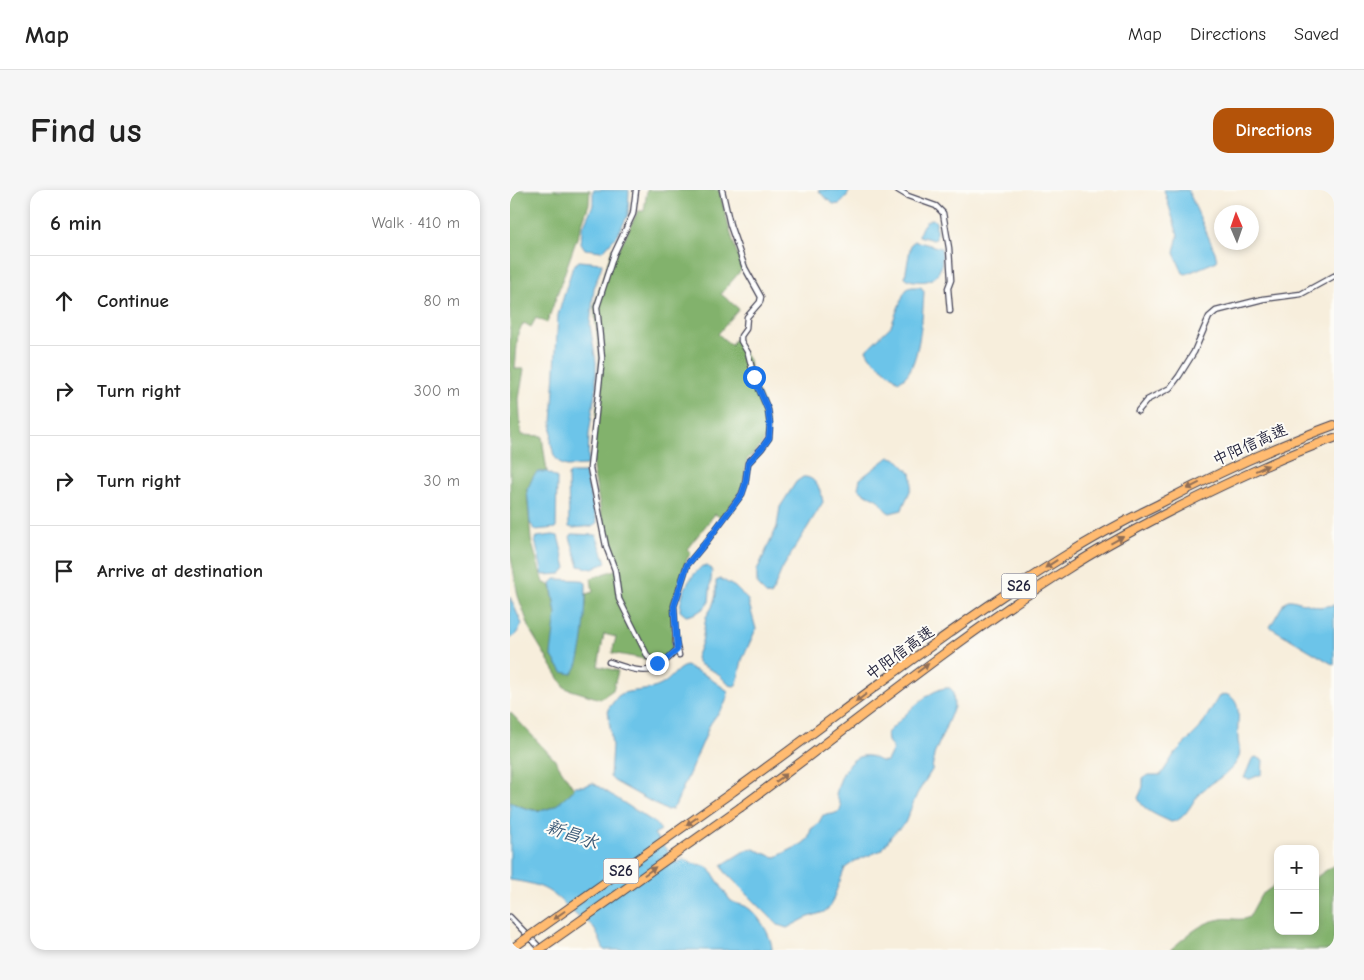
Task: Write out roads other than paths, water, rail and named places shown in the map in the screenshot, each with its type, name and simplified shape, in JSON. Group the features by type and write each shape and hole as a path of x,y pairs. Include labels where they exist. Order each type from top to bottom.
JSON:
{"highway":[{"name":"中阳信高速","path":"510,950 954,631 1064,556 1126,520 1198,484 1264,453 1334,425"},
{"name":"中阳信高速","path":"541,950 742,807 823,747 923,668 1070,567 1132,531 1204,495 1334,438"}],"street":[{"path":"636,190 633,214 614,254 597,307 602,358 590,468 606,546 615,570 619,599 648,657 661,664"},
{"path":"679,655 674,606 687,565 742,494 748,463 766,444 770,430 768,410 754,377 748,353 741,341 746,329 747,317 760,302 761,297 744,268 730,225 722,190"},
{"path":"898,190 908,196 936,206 943,213 949,248 951,280 948,288 950,311"},
{"path":"1138,411 1148,400 1165,391 1174,382 1193,355 1209,317 1216,311 1262,300 1301,294 1334,276"},
{"path":"609,662 643,671 656,668 677,650"},
{"path":"510,917 541,950"}],"water":[{"path":"593,190 629,190 628,215 618,234 601,251 585,249 581,243 582,229 593,205"},
{"path":"818,190 850,190 842,202 835,204 827,200"},
{"path":"1164,190 1188,190 1215,252 1217,261 1186,274 1183,273 1174,253 1178,235"},
{"path":"930,219 936,222 936,239 933,240 919,236 923,225"},
{"path":"915,241 941,248 941,267 935,277 930,280 913,281 905,277 911,244"},
{"path":"579,261 601,263 602,265 594,288 590,325 596,362 596,386 589,434 587,465 567,466 561,464 554,456 551,443 558,315 573,266"},
{"path":"921,287 924,291 919,341 911,368 905,377 898,381 870,357 866,350 891,326 904,293 908,288"},
{"path":"889,457 901,463 911,473 912,479 911,488 902,510 890,513 879,501 858,488 860,479"},
{"path":"538,472 547,472 557,478 556,528 535,530 530,523 527,489 534,475"},
{"path":"570,473 585,473 597,522 594,526 569,527 568,475"},
{"path":"803,477 808,477 815,482 823,502 782,569 771,596 766,594 757,585 757,570 777,527 780,507 796,482"},
{"path":"572,534 596,535 606,562 593,569 579,566 570,537"},
{"path":"558,536 566,568 561,574 543,575 535,540 537,537"},
{"path":"702,566 712,569 709,602 699,612 686,616 680,611 680,604 689,581"},
{"path":"555,579 581,580 586,583 582,645 580,657 572,674 563,672 551,654 556,614 551,583"},
{"path":"721,579 735,587 748,600 756,629 742,660 737,684 734,686 729,685 717,673 699,664 696,658 702,642 706,617 716,595 716,581"},
{"path":"510,597 522,624 517,634 510,639"},
{"path":"1288,600 1319,607 1334,605 1334,665 1270,627 1284,603"},
{"path":"686,666 705,675 728,691 725,703 708,729 675,806 672,809 666,810 610,777 612,746 608,709 618,696 623,693 657,687 665,683 679,669"},
{"path":"945,688 950,688 953,691 954,707 934,755 932,770 917,794 905,823 892,835 882,850 855,861 845,868 830,907 824,912 806,918 787,928 778,925 725,872 722,865 746,850 754,849 776,857 802,844 808,839 811,829 818,824 823,815 840,811 841,806 836,795 842,775 850,763 862,756 887,761 893,749 888,741 887,733 921,700"},
{"path":"1225,694 1235,701 1238,713 1240,753 1236,763 1228,772 1202,791 1185,814 1176,821 1171,822 1152,813 1140,803 1138,798 1143,787 1143,778 1149,775 1161,775 1175,753 1200,728 1219,696"},
{"path":"1256,757 1263,760 1262,774 1250,779 1244,778 1252,759"},
{"name":"新昌水","path":"593,783 655,823 661,830 654,834 677,863 684,859 690,863 704,865 710,869 730,900 750,909 759,919 770,938 772,950 604,950 592,926 576,915 553,894 532,884 510,880 510,802 532,810 545,810 558,804 571,793 575,786"}]}
